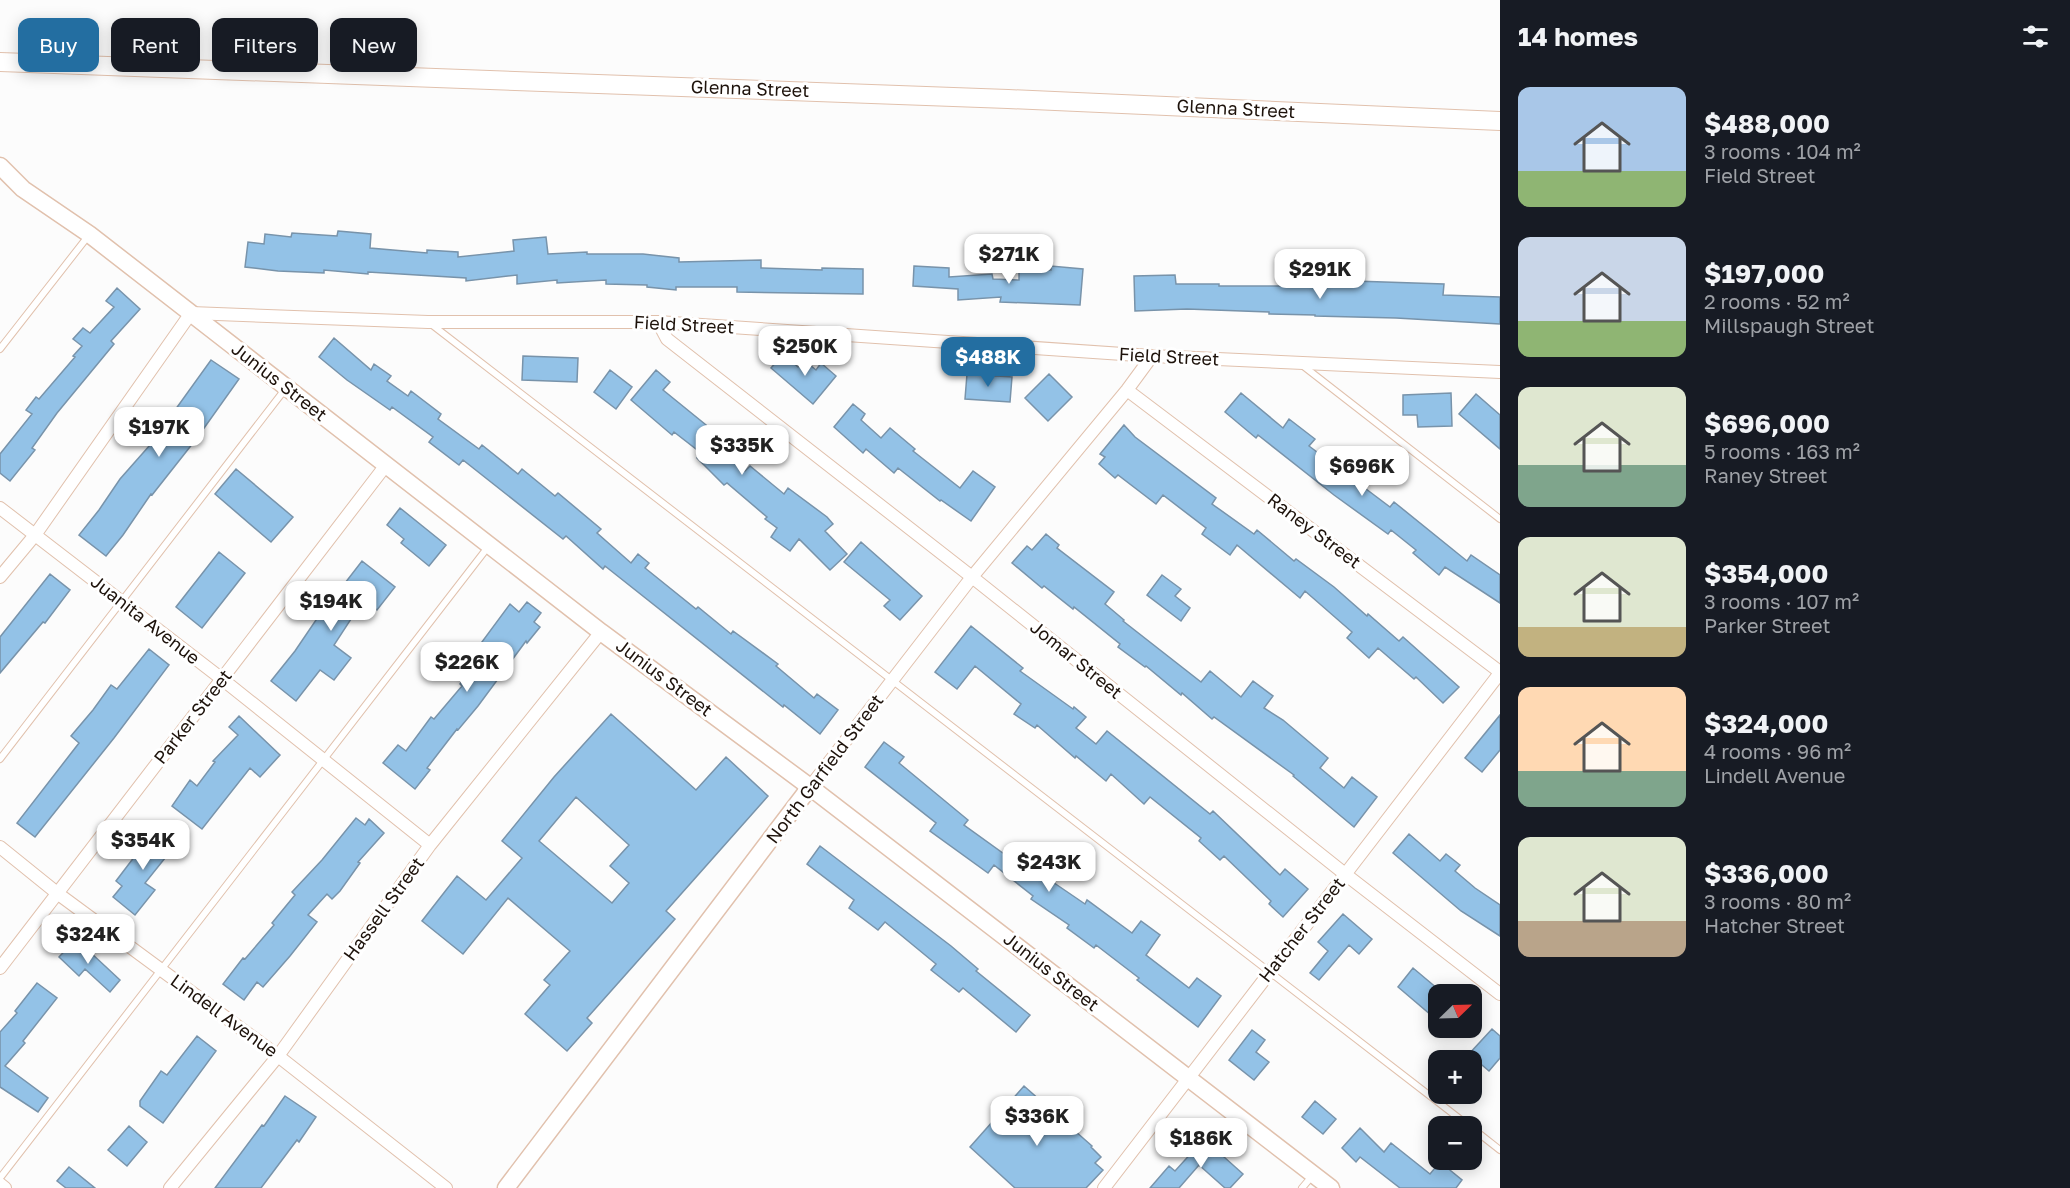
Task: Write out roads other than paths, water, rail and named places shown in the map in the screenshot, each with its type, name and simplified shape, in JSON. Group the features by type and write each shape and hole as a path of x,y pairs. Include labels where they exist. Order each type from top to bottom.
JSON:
{"main road":[{"name":"Glenna Street","path":"0,62 1020,99 1500,121"}],"street":[{"name":"Junius Street","path":"0,166 23,189 89,234 601,632 810,787 1331,1188"},
{"name":"Field Street","path":"191,313 428,322 658,322 1152,356 1500,372"},
{"path":"0,577 35,535 191,313"},
{"name":"Jomar Street","path":"658,322 667,339 1500,994"},
{"name":"North Garfield Street","path":"506,1188 972,577 1127,390 1152,356"},
{"name":"Raney Street","path":"1127,390 1500,672"},
{"name":"Parker Street","path":"0,968 386,465"},
{"name":"Juanita Avenue","path":"0,508 222,679 430,845"},
{"name":"Hassell Street","path":"170,1188 278,1056 430,845 601,632"},
{"name":"Hatcher Street","path":"1104,1188 1500,672"},
{"name":"Lindell Avenue","path":"0,847 57,893 278,1056 446,1188"},
{"path":"0,1184 5,1188"}],"lane":[{"path":"0,350 89,234"},
{"path":"428,322 1456,1116"},
{"path":"1300,363 1500,519"},
{"path":"0,759 287,388"},
{"path":"0,1178 490,545"},
{"path":"1482,1136 1500,1150"},
{"path":"1302,1188 1313,1174"}]}
